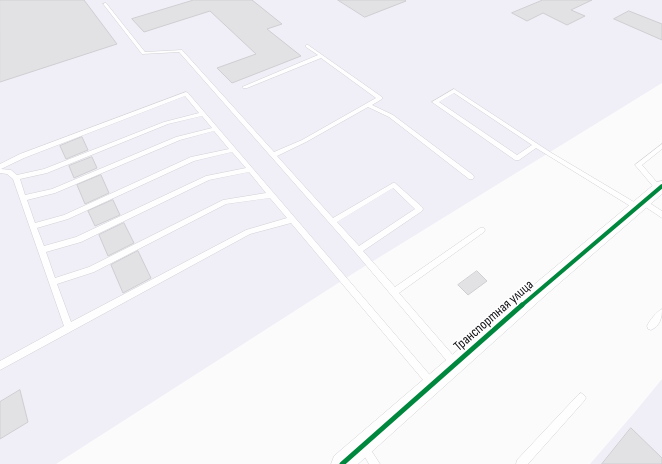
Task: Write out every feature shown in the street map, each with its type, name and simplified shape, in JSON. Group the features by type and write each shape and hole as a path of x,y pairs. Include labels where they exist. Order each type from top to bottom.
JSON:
{"street":[{"name":"Транспортная улица","path":"342,464 455,364 660,188"}],"lane":[{"path":"105,4 144,53 180,51 333,221 455,364"},
{"path":"273,155 304,141 380,98 308,46"},
{"path":"245,87 321,56"},
{"path":"536,145 517,158 435,102 454,91 536,145 640,204 662,214"},
{"path":"0,167 22,156 186,94 291,220 432,384"},
{"path":"369,105 391,116 471,177"},
{"path":"16,178 45,171 166,123 203,114"},
{"path":"23,198 53,191 178,138 216,129"},
{"path":"660,188 638,165 662,146"},
{"path":"33,226 66,217 193,159 233,150"},
{"path":"42,250 78,240 208,178 249,170"},
{"path":"0,171 8,172 16,178 69,328"},
{"path":"333,221 393,185 420,209 358,250"},
{"path":"53,282 90,270 226,202 270,195"},
{"path":"0,366 248,232 291,220"},
{"path":"394,292 482,230"},
{"path":"651,326 662,313"},
{"path":"522,464 581,398"},
{"path":"363,446 375,464"}],"shaded area":[{"path":"0,0 662,0 662,83 357,271 56,464 0,464"},
{"path":"662,379 662,464 590,464 635,412"}],"building":[{"path":"0,0 84,0 117,44 0,82"},
{"path":"194,0 252,0 282,24 267,29 301,56 232,83 217,68 256,54 210,11 144,32 132,19"},
{"path":"338,0 405,0 406,1 365,17"},
{"path":"543,0 592,0 571,10 585,16 567,25 543,13 527,21 512,13"},
{"path":"629,11 662,24 662,40 614,19"},
{"path":"82,137 88,150 66,159 60,146"},
{"path":"92,157 97,168 74,178 69,166"},
{"path":"101,175 109,193 85,204 77,185"},
{"path":"113,200 120,215 95,226 88,211"},
{"path":"124,223 134,243 108,256 99,235"},
{"path":"138,251 151,278 123,293 111,265"},
{"path":"477,271 487,281 468,295 458,285"},
{"path":"20,390 28,422 0,439 0,402"},
{"path":"631,428 662,458 662,464 602,464"}],"cycle path":[{"path":"342,464 542,288 662,186"}]}
